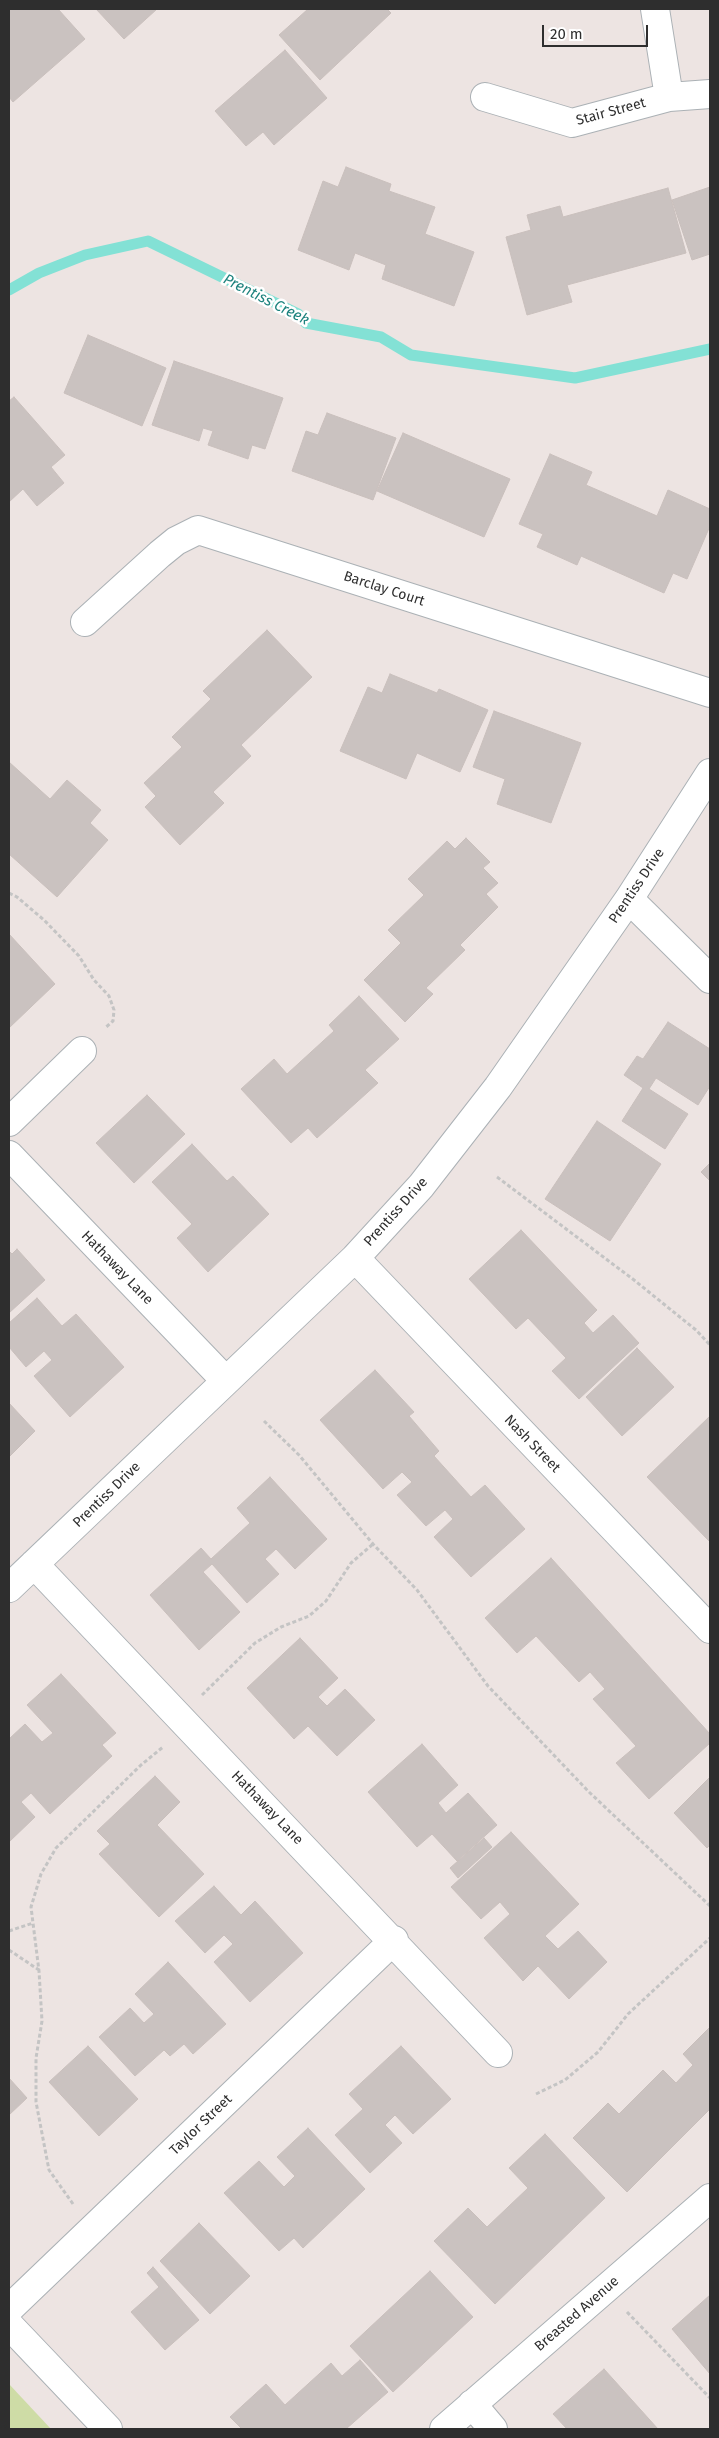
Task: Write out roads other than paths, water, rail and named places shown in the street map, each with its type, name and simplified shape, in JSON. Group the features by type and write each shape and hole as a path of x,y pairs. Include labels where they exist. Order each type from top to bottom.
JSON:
{"street":[{"path":"655,9 669,96"},
{"name":"Stair Street","path":"484,97 572,123 669,96 710,94"},
{"name":"Barclay Court","path":"85,622 160,554 176,541 198,530 710,693"},
{"name":"Prentiss Drive","path":"9,1588 355,1258 421,1186 498,1087 629,899 710,773"},
{"path":"629,899 710,979"},
{"path":"9,1122 82,1051"},
{"name":"Hathaway Lane","path":"9,1155 226,1381"},
{"name":"Nash Street","path":"355,1258 710,1629"},
{"name":"Hathaway Lane","path":"34,1564 394,1940 498,2053"},
{"name":"Taylor Street","path":"9,2309 394,1940"},
{"name":"Breasted Avenue","path":"444,2429 710,2198"},
{"path":"9,2325 108,2429"},
{"path":"472,2404 493,2429"}],"waterway":[{"name":"Prentiss Creek","path":"9,290 39,273 85,255 148,241 298,314 306,323 381,337 411,355 575,378 710,349"}]}
